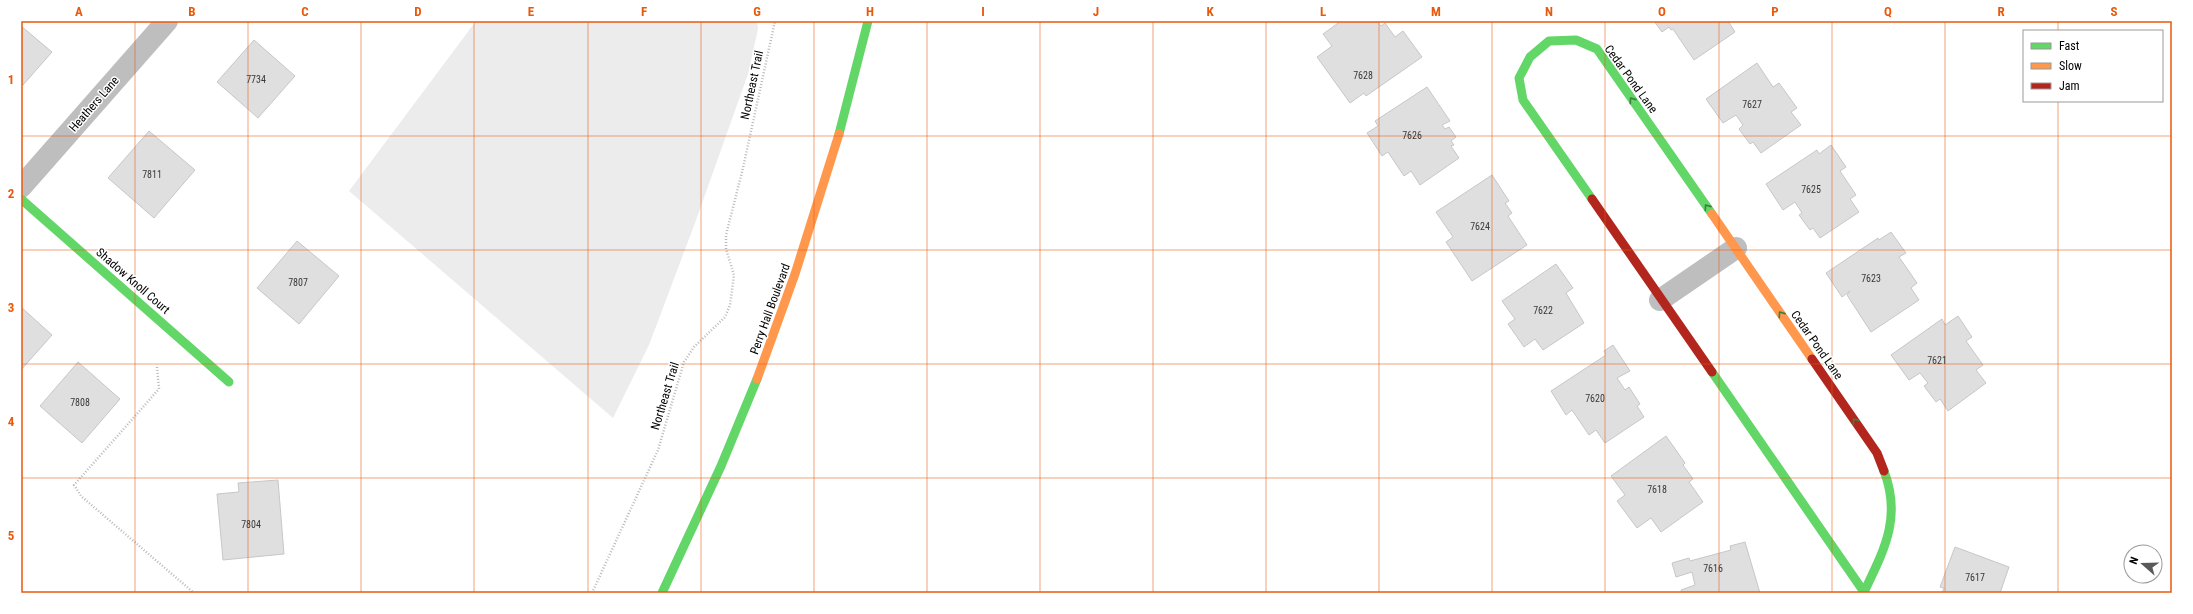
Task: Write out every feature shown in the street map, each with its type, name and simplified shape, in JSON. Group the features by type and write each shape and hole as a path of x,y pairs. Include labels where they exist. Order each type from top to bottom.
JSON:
{"street":[{"name":"Heathers Lane","path":"21,187 167,21"},
{"name":"Perry Hall Boulevard","path":"662,593 739,425 784,309 816,212 856,73 868,21"},
{"name":"Cedar Pond Lane","path":"1576,40 1596,49 1736,248 1877,453 1886,476 1892,499 1892,522 1886,546 1864,593 1523,100 1519,78 1530,57 1549,41 1576,40"},
{"name":"Shadow Knoll Court","path":"21,199 229,382"},
{"path":"1660,300 1736,248"}],"path":[{"name":"Northeast Trail","path":"592,593 658,450 684,362 694,347 725,317 730,305 734,275 726,249 726,235 730,211 743,168 775,21"},
{"path":"157,367 159,389 74,485 81,496 194,593"}],"shaded area":[{"path":"476,21 757,21 758,29 748,74 695,223 649,345 613,418 349,191"}],"building":[{"path":"1341,21 1377,21 1381,26 1385,23 1395,37 1403,31 1422,57 1366,96 1364,93 1350,103 1317,57 1332,46 1323,34"},
{"path":"1654,21 1728,21 1735,32 1694,60 1673,29 1671,30 1669,27 1662,32"},
{"path":"21,26 52,52 23,85 21,84"},
{"path":"254,40 295,76 258,118 217,82"},
{"path":"1757,63 1773,87 1779,83 1797,108 1791,112 1801,125 1761,153 1753,142 1750,144 1739,129 1743,125 1736,115 1723,123 1706,99"},
{"path":"1427,87 1450,121 1442,125 1445,129 1449,127 1456,137 1451,141 1454,145 1451,146 1459,158 1420,185 1411,171 1404,176 1388,152 1382,156 1367,133 1378,126 1375,121"},
{"path":"149,131 195,170 154,218 108,178"},
{"path":"1831,145 1846,167 1840,171 1856,195 1850,199 1859,212 1820,238 1813,228 1810,230 1799,215 1802,213 1795,202 1783,210 1766,184 1817,150 1819,154"},
{"path":"1492,175 1509,201 1505,203 1512,213 1508,216 1527,245 1472,281 1446,242 1453,237 1436,212"},
{"path":"1891,232 1906,253 1899,257 1917,283 1911,288 1919,300 1871,332 1847,295 1850,291 1842,297 1826,273 1878,238 1879,240"},
{"path":"297,241 339,276 299,324 257,288"},
{"path":"1556,264 1573,288 1566,293 1584,323 1543,350 1535,339 1524,347 1508,324 1515,319 1502,301"},
{"path":"21,307 52,335 21,370"},
{"path":"1958,316 1972,337 1966,341 1983,365 1976,370 1986,383 1948,411 1940,399 1936,402 1924,386 1928,383 1920,373 1909,380 1891,355 1942,319 1945,325"},
{"path":"1613,345 1630,371 1617,378 1625,390 1629,387 1640,404 1637,406 1644,417 1605,443 1596,430 1589,435 1572,410 1566,415 1551,391 1606,355 1604,351"},
{"path":"78,362 120,399 82,443 40,406"},
{"path":"1666,436 1685,463 1683,465 1693,479 1689,482 1703,502 1661,532 1651,518 1637,528 1617,501 1625,495 1611,476"},
{"path":"278,480 284,554 223,560 217,494 239,492 238,483"},
{"path":"1745,542 1760,593 1682,593 1681,590 1695,585 1692,572 1676,577 1672,563 1689,558 1690,561 1731,550 1730,546"},
{"path":"1955,547 2009,567 2000,593 1942,593 1944,588 1940,587"}],"traffic: fast":[{"path":"839,134 868,21"},
{"path":"1576,40 1597,49 1712,214"},
{"path":"1576,40 1549,41 1530,57 1519,78 1523,100 1592,199"},
{"path":"21,199 229,382"},
{"path":"1712,372 1864,592 1884,548 1891,519 1889,488 1884,471"},
{"path":"662,593 721,466 757,379"}],"traffic: slow":[{"path":"757,379 795,274 839,134"},
{"path":"1712,214 1812,359"}],"traffic: jam":[{"path":"1592,199 1712,372"},
{"path":"1812,359 1877,453 1884,471"}]}
